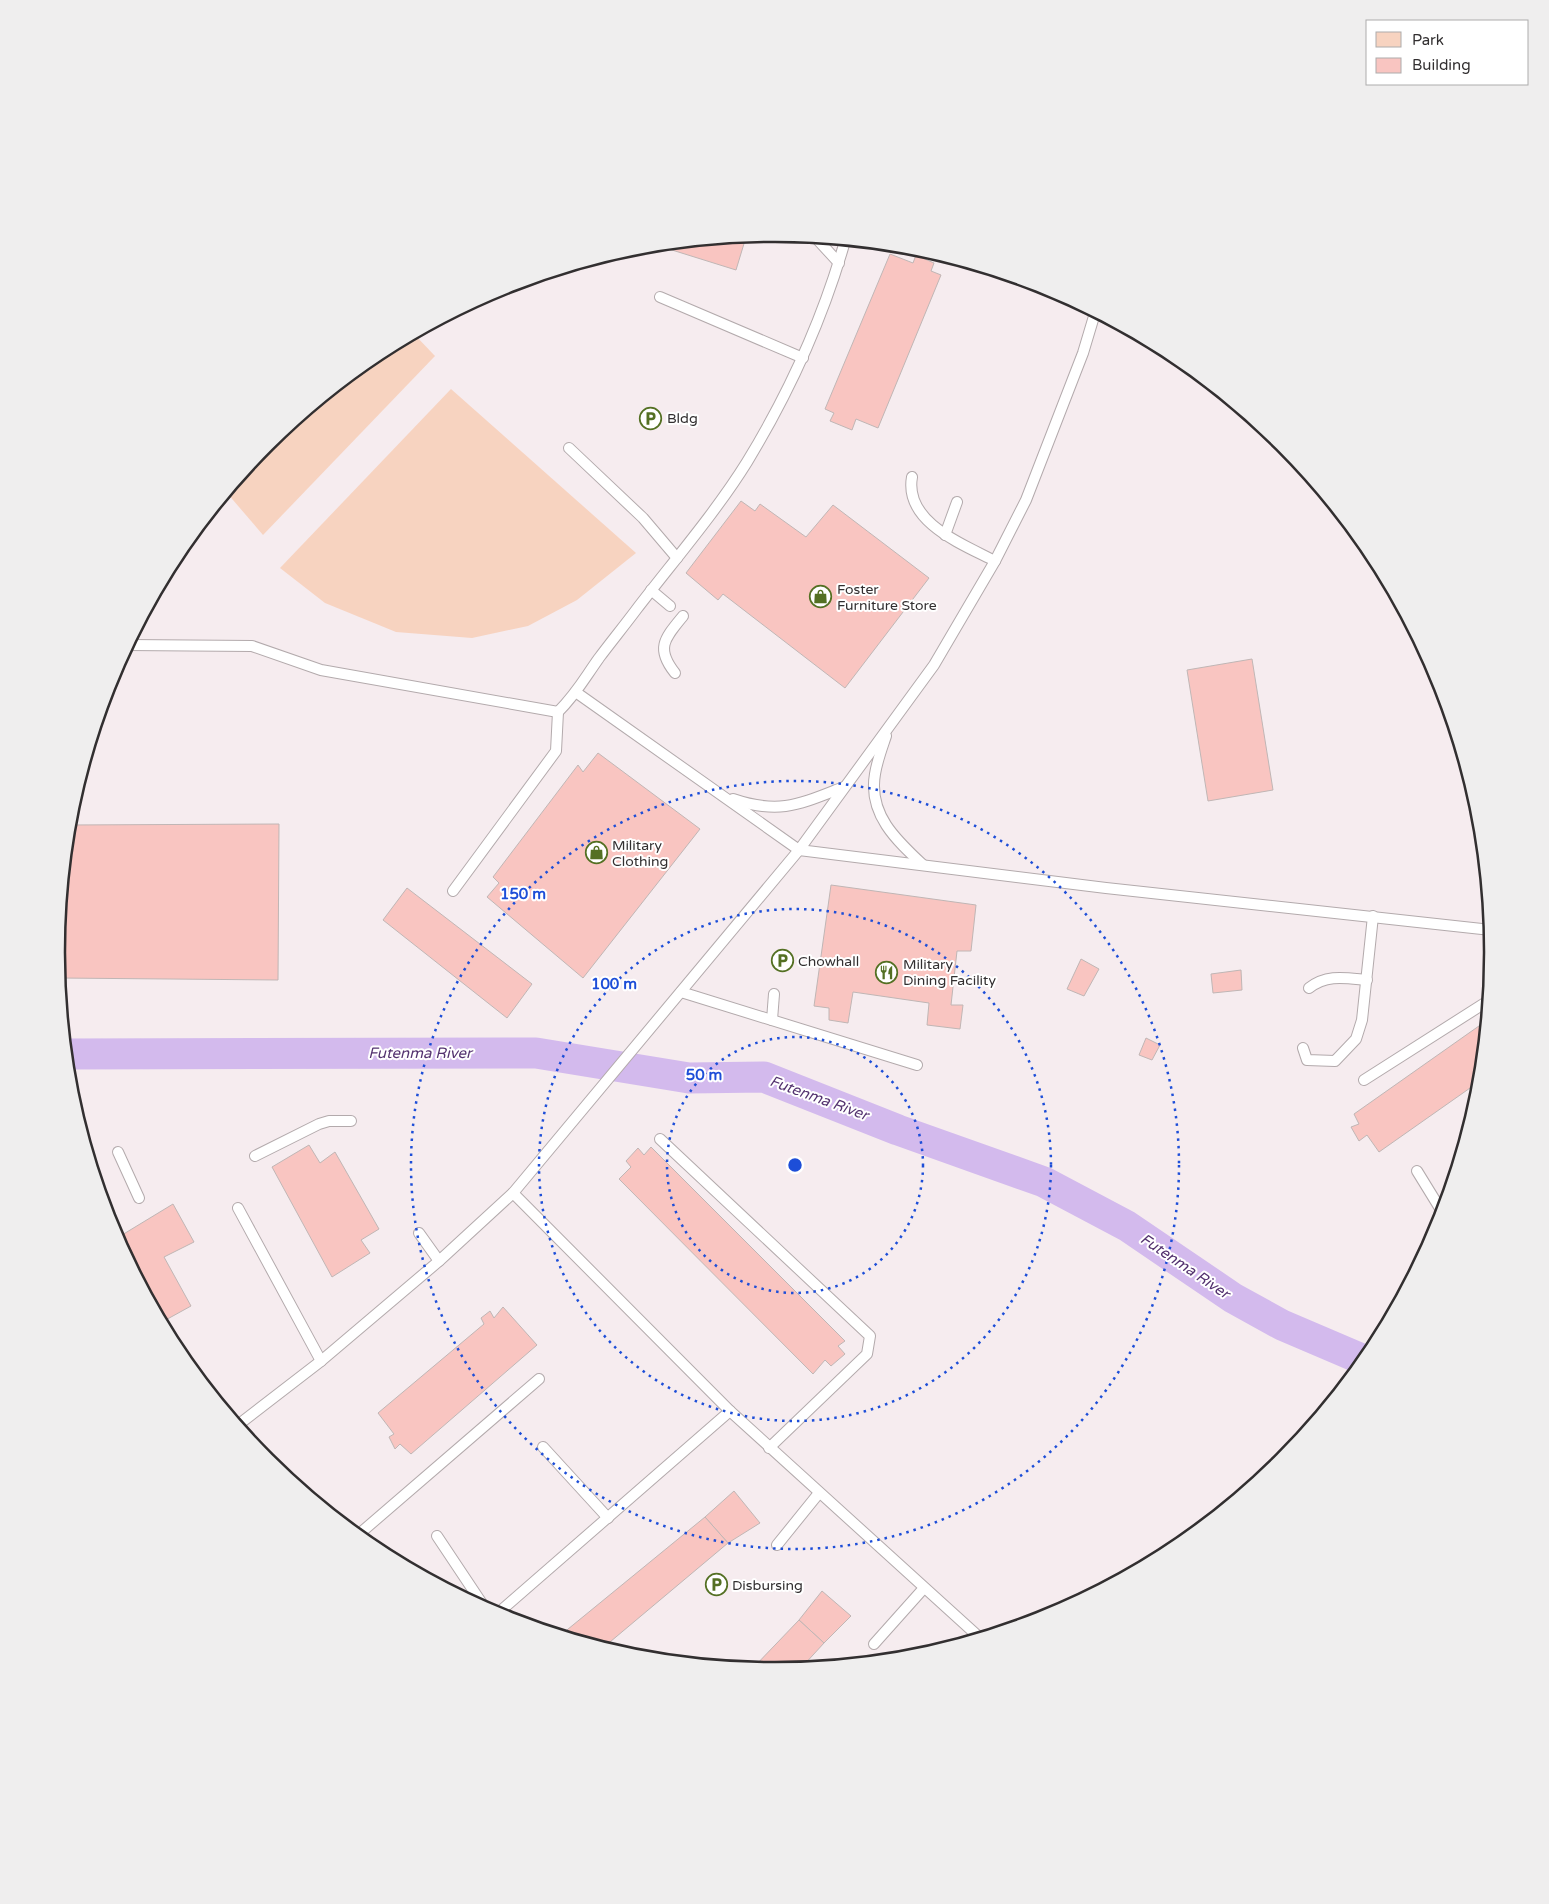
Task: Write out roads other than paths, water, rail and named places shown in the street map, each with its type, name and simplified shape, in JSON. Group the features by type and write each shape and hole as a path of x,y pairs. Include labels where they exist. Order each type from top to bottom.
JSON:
{"lane":[{"path":"821,244 838,263"},
{"path":"454,891 556,751 558,712 577,693 599,659 677,558 746,463 780,405 802,358 843,246"},
{"path":"660,297 802,358"},
{"path":"242,1422 321,1361 439,1261 513,1193 799,850 934,666 995,561 1026,500 1083,353 1093,319"},
{"path":"569,448 643,518 677,558"},
{"path":"912,477 910,488 916,508 945,535 995,561"},
{"path":"945,535 957,502"},
{"path":"651,590 670,606"},
{"path":"675,673 667,663 664,650 665,638 683,616"},
{"path":"135,645 252,646 321,670 558,712"},
{"path":"577,693 799,850 1106,888 1483,929"},
{"path":"888,728 874,774 875,801 882,820 895,839 923,865"},
{"path":"723,795 754,806 772,808 805,803 845,787"},
{"path":"1303,1048 1307,1060 1319,1062 1335,1061 1356,1038 1362,1020 1373,916"},
{"path":"1309,988 1318,981 1329,978 1367,980"},
{"path":"681,992 917,1066"},
{"path":"772,1020 774,994"},
{"path":"1364,1080 1481,1005"},
{"path":"255,1156 324,1123 351,1121"},
{"path":"660,1139 870,1336 867,1354 769,1448"},
{"path":"118,1152 139,1198"},
{"path":"1417,1171 1437,1204"},
{"path":"513,1193 730,1411 974,1632"},
{"path":"238,1208 321,1361"},
{"path":"419,1234 439,1261"},
{"path":"364,1530 539,1379"},
{"path":"504,1608 730,1411"},
{"path":"543,1447 608,1518"},
{"path":"777,1545 819,1493"},
{"path":"437,1536 476,1595"},
{"path":"874,1644 924,1588"}],"waterway":[{"name":"Futenma River","path":"73,1054 536,1053 689,1078 764,1077 898,1130 1044,1182 1127,1226 1233,1298 1282,1325 1356,1357"}],"place":[{"name":"Bldg","path":"651,418"},
{"name":"Foster Furniture Store","path":"821,597"},
{"name":"Military Clothing","path":"596,853"},
{"name":"Chowhall","path":"782,961"},
{"name":"Military Dining Facility","path":"887,972"},
{"name":"Disbursing","path":"716,1585"}]}
